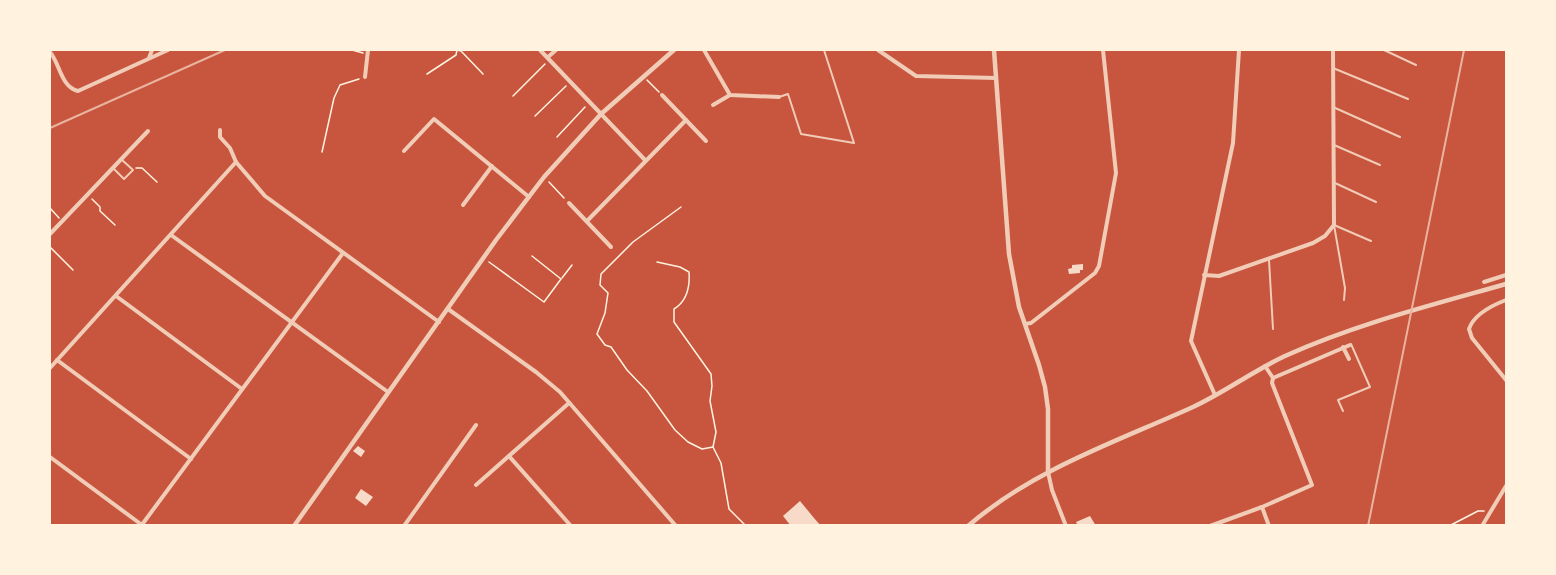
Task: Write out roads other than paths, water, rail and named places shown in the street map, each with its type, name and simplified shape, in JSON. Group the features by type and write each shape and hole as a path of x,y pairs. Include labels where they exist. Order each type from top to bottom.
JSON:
{"street":[{"path":"148,58 152,50"},
{"path":"50,52 69,87 78,91 168,50"},
{"path":"540,50 645,160"},
{"path":"549,58 556,50"},
{"path":"294,525 544,177 601,114 642,75 674,50"},
{"path":"704,50 730,96"},
{"path":"878,50 916,76 996,78"},
{"path":"994,50 1008,246 1014,288 1045,387 1048,471 1052,490 1066,525"},
{"path":"1025,324 1031,323 1095,273 1099,266 1116,173 1103,50"},
{"path":"1215,395 1191,341 1233,143 1239,50"},
{"path":"1204,275 1219,276 1269,260 1313,243 1325,236 1334,225 1333,50"},
{"path":"365,77 368,52"},
{"path":"662,95 706,141"},
{"path":"713,105 730,96 779,97"},
{"path":"404,151 434,119 529,197"},
{"path":"587,221 686,120"},
{"path":"220,130 220,137 236,162 265,196 439,322"},
{"path":"50,234 148,131"},
{"path":"50,369 236,162"},
{"path":"463,205 492,166"},
{"path":"569,203 611,247"},
{"path":"171,235 388,392"},
{"path":"50,457 142,525 343,253"},
{"path":"1484,282 1506,275"},
{"path":"968,525 1048,471 1194,406 1265,366 1332,336 1506,284"},
{"path":"116,296 242,389"},
{"path":"1506,300 1473,320 1469,328 1472,338 1506,380"},
{"path":"448,309 536,372 569,403 676,525"},
{"path":"1273,378 1350,345"},
{"path":"1343,347 1349,359"},
{"path":"57,360 191,459"},
{"path":"1210,525 1262,507 1312,485 1272,383 1273,378 1265,366"},
{"path":"476,485 569,403"},
{"path":"404,525 476,425"},
{"path":"509,456 571,525"},
{"path":"1482,525 1506,486"},
{"path":"1262,507 1269,525"}],"lane":[{"path":"779,97 788,94 801,134 854,143 824,50"},
{"path":"1384,50 1416,65"},
{"path":"1333,68 1408,99"},
{"path":"1333,107 1400,137"},
{"path":"1334,145 1380,165"},
{"path":"113,168 124,179 133,170 121,159"},
{"path":"1335,183 1377,202"},
{"path":"1334,225 1371,241"},
{"path":"1334,225 1343,277 1344,300"},
{"path":"1269,260 1273,329"},
{"path":"1343,411 1338,400 1370,387 1350,345"}],"railway":[{"path":"50,128 225,50"},
{"path":"1368,526 1464,50"}]}
